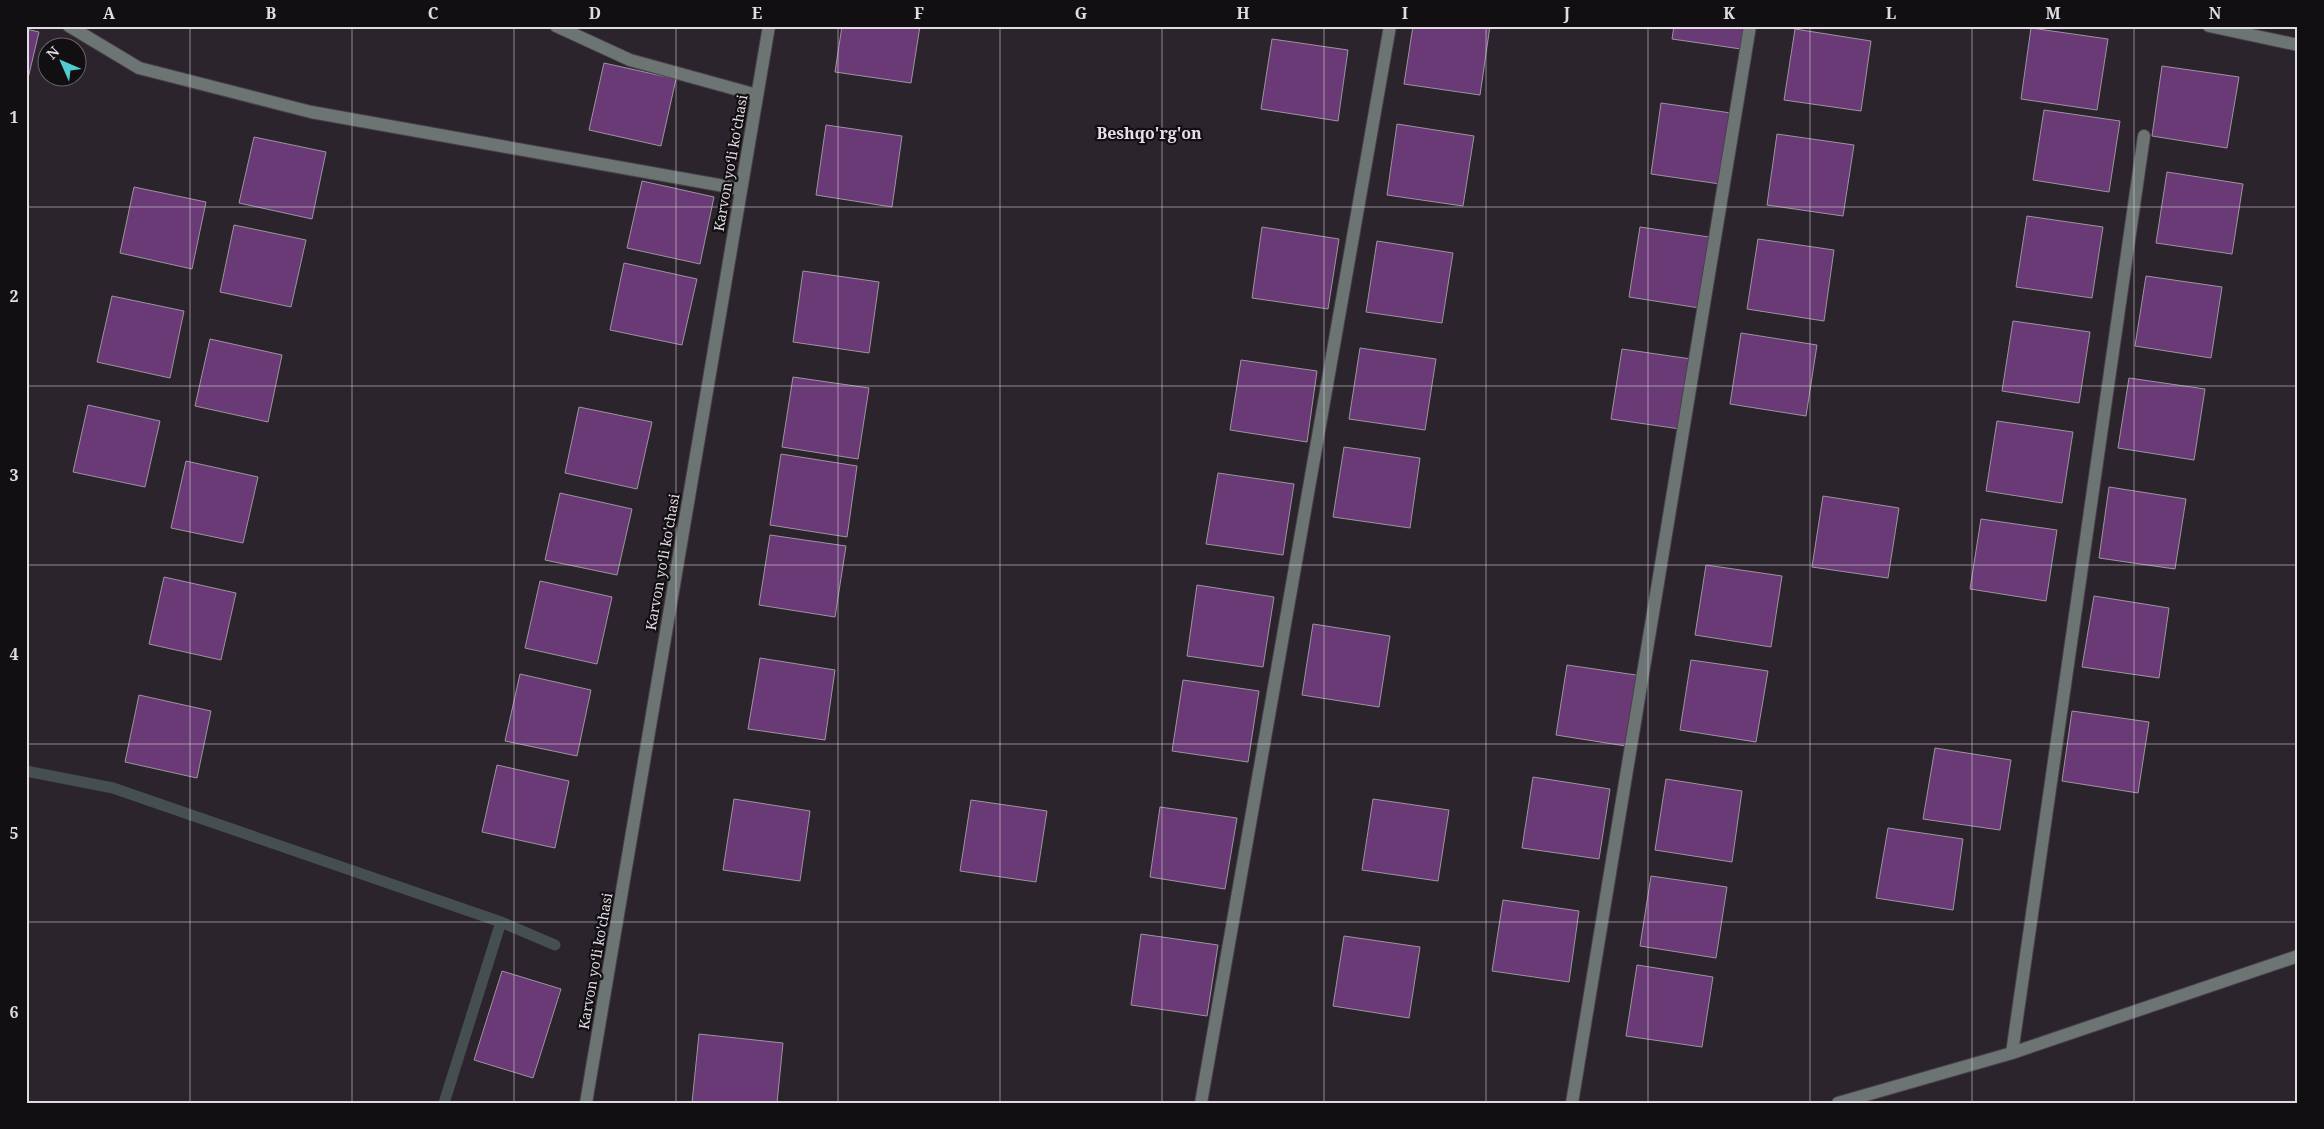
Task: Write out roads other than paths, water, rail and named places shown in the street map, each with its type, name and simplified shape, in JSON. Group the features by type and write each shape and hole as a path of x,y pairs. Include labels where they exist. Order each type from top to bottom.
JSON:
{"street":[{"path":"69,26 139,68 311,112 741,189"},
{"path":"556,26 630,60 757,95"},
{"name":"Karvon yo‘li ko'chasi","path":"586,1103 769,26"},
{"path":"1201,1103 1390,26"},
{"path":"1572,1103 1750,26"},
{"path":"2208,26 2298,45"},
{"path":"2012,1053 2144,136"},
{"path":"1838,1103 2012,1053 2298,956"}],"waterway":[{"path":"26,771 113,788 501,922 555,945"},
{"path":"444,1103 501,922"}],"district":[{"name":"Beshqo'rg'on","path":"1149,133"}]}
